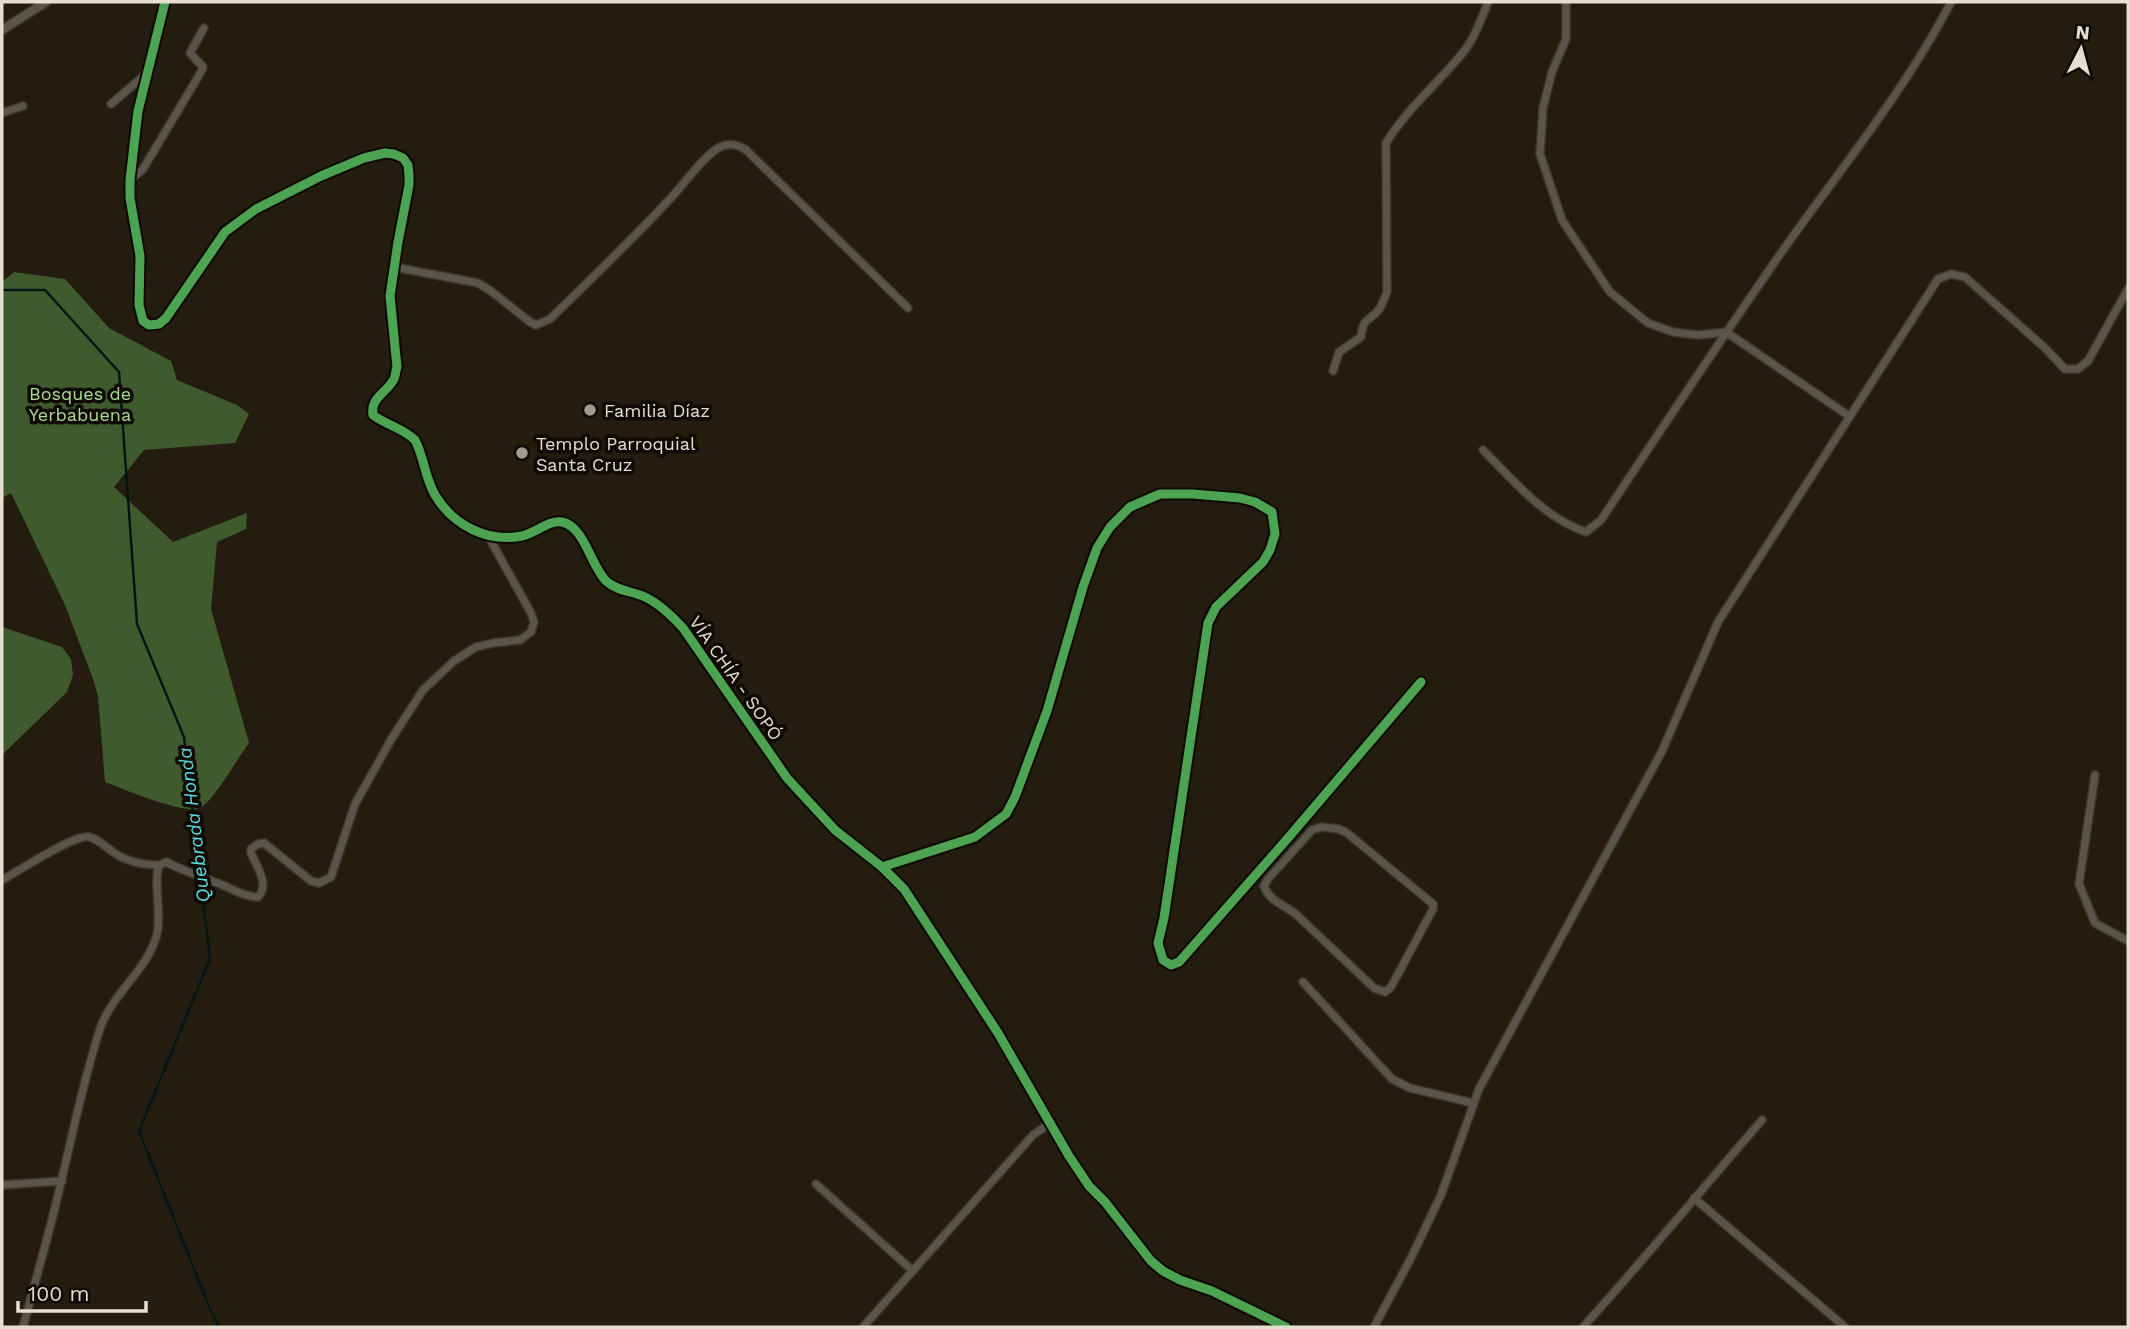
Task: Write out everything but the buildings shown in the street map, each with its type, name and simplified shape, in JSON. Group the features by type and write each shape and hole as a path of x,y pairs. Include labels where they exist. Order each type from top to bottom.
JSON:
{"street":[{"path":"2,30 46,2"},
{"name":"VÍA CHÍA - SOPÓ","path":"165,2 146,74 136,125 130,180 130,198 140,256 139,305 143,321 149,325 159,324 166,318 225,232 256,209 364,158 385,153 403,158 410,175 390,307 397,367 395,379 375,400 373,415 409,433 415,440 436,496 457,522 477,533 503,537 524,536 550,523 561,522 573,526 604,579 614,587 649,599 670,614 683,628 787,778 835,830 904,888 1024,1074 1049,1124 1089,1186 1151,1261 1180,1280 1212,1291 1286,1327"},
{"path":"1333,371 1339,352 1361,337 1367,318 1378,311 1387,292 1386,144 1395,129 1463,53 1488,2"},
{"path":"1566,2 1566,39 1552,72 1543,108 1540,154 1562,220 1609,292 1648,323 1673,332 1698,335 1726,332 1850,416"},
{"path":"1483,450 1541,505 1567,525 1586,532 1601,520 1726,332 1878,117 1936,30 1951,2"},
{"path":"130,180 143,169 201,72 202,67 190,53 204,28"},
{"path":"111,104 146,74"},
{"path":"2,113 23,106"},
{"path":"394,267 478,283 530,322 536,325 543,323 669,201 712,152 720,146 737,145 745,149 908,308"},
{"path":"1374,1327 1441,1195 1479,1089 1662,751 1718,622 1938,279 1951,274 1965,277 2065,369 2071,370 2078,369 2088,360 2128,289"},
{"path":"882,867 975,837 1006,814 1047,711 1097,548 1111,527 1130,507 1160,494 1214,495 1255,502 1272,512 1275,534 1270,550 1262,562 1216,607 1208,623 1158,943 1163,960 1171,965 1179,962 1421,681"},
{"path":"2,880 65,844 87,836 142,866 166,862 248,897 258,897 263,892 264,885 251,853 253,846 258,844 264,843 311,881 319,883 331,877 355,804 423,690 454,661 476,647 520,640 531,632 534,622 531,613 487,534"},
{"path":"2095,775 2079,884 2095,923 2128,941"},
{"path":"1321,827 1339,829 1433,904 1433,909 1391,988 1385,992 1374,988 1297,914 1266,894 1264,886 1297,847 1312,830 1321,827"},
{"path":"1288,838 1297,847"},
{"path":"23,1327 62,1181 81,1092 101,1026 109,1009 149,954 158,932 159,865"},
{"path":"1303,982 1392,1079 1410,1088 1474,1103"},
{"path":"1583,1327 1638,1267 1762,1120"},
{"path":"863,1327 1033,1135 1049,1124"},
{"path":"2,1185 62,1181"},
{"path":"816,1184 913,1271"},
{"path":"1694,1198 1846,1327"}],"green space":[{"name":"Bosques de Yerbabuena","path":"14,272 65,279 109,328 171,361 177,380 237,405 249,414 235,443 144,450 114,487 173,542 247,513 246,529 217,542 211,609 249,743 219,788 200,808 168,805 105,782 98,696 93,679 65,605 11,493 2,498 2,282"},
{"path":"2,627 62,647 71,659 73,675 67,692 2,755"}],"waterway":[{"name":"Quebrada Honda","path":"2,290 45,290 119,372 137,624 184,737 210,959 139,1131 219,1327"}],"cycle path":[{"path":"165,2 138,111 130,180 130,198 140,256 139,305 143,321 149,325 159,324 166,318 225,232 256,209 364,158 385,153 403,158 408,165 409,185 390,296 397,367 391,384 376,399 373,415 415,440 435,495 442,506 461,523 496,537 522,536 557,522 570,525 582,538 606,581 650,600 675,619 787,778 835,830 882,867 904,889 998,1033 1069,1156 1089,1186 1105,1202 1151,1261 1180,1280 1212,1291 1286,1327"},
{"path":"882,867 975,837 1006,814 1047,711 1097,548 1110,527 1130,507 1160,494 1193,494 1255,502 1272,512 1275,534 1263,562 1216,607 1208,623 1158,943 1163,960 1171,965 1179,962 1421,682"}],"place":[{"name":"Familia Díaz","path":"590,410"},
{"name":"Templo Parroquial Santa Cruz","path":"522,453"}]}
